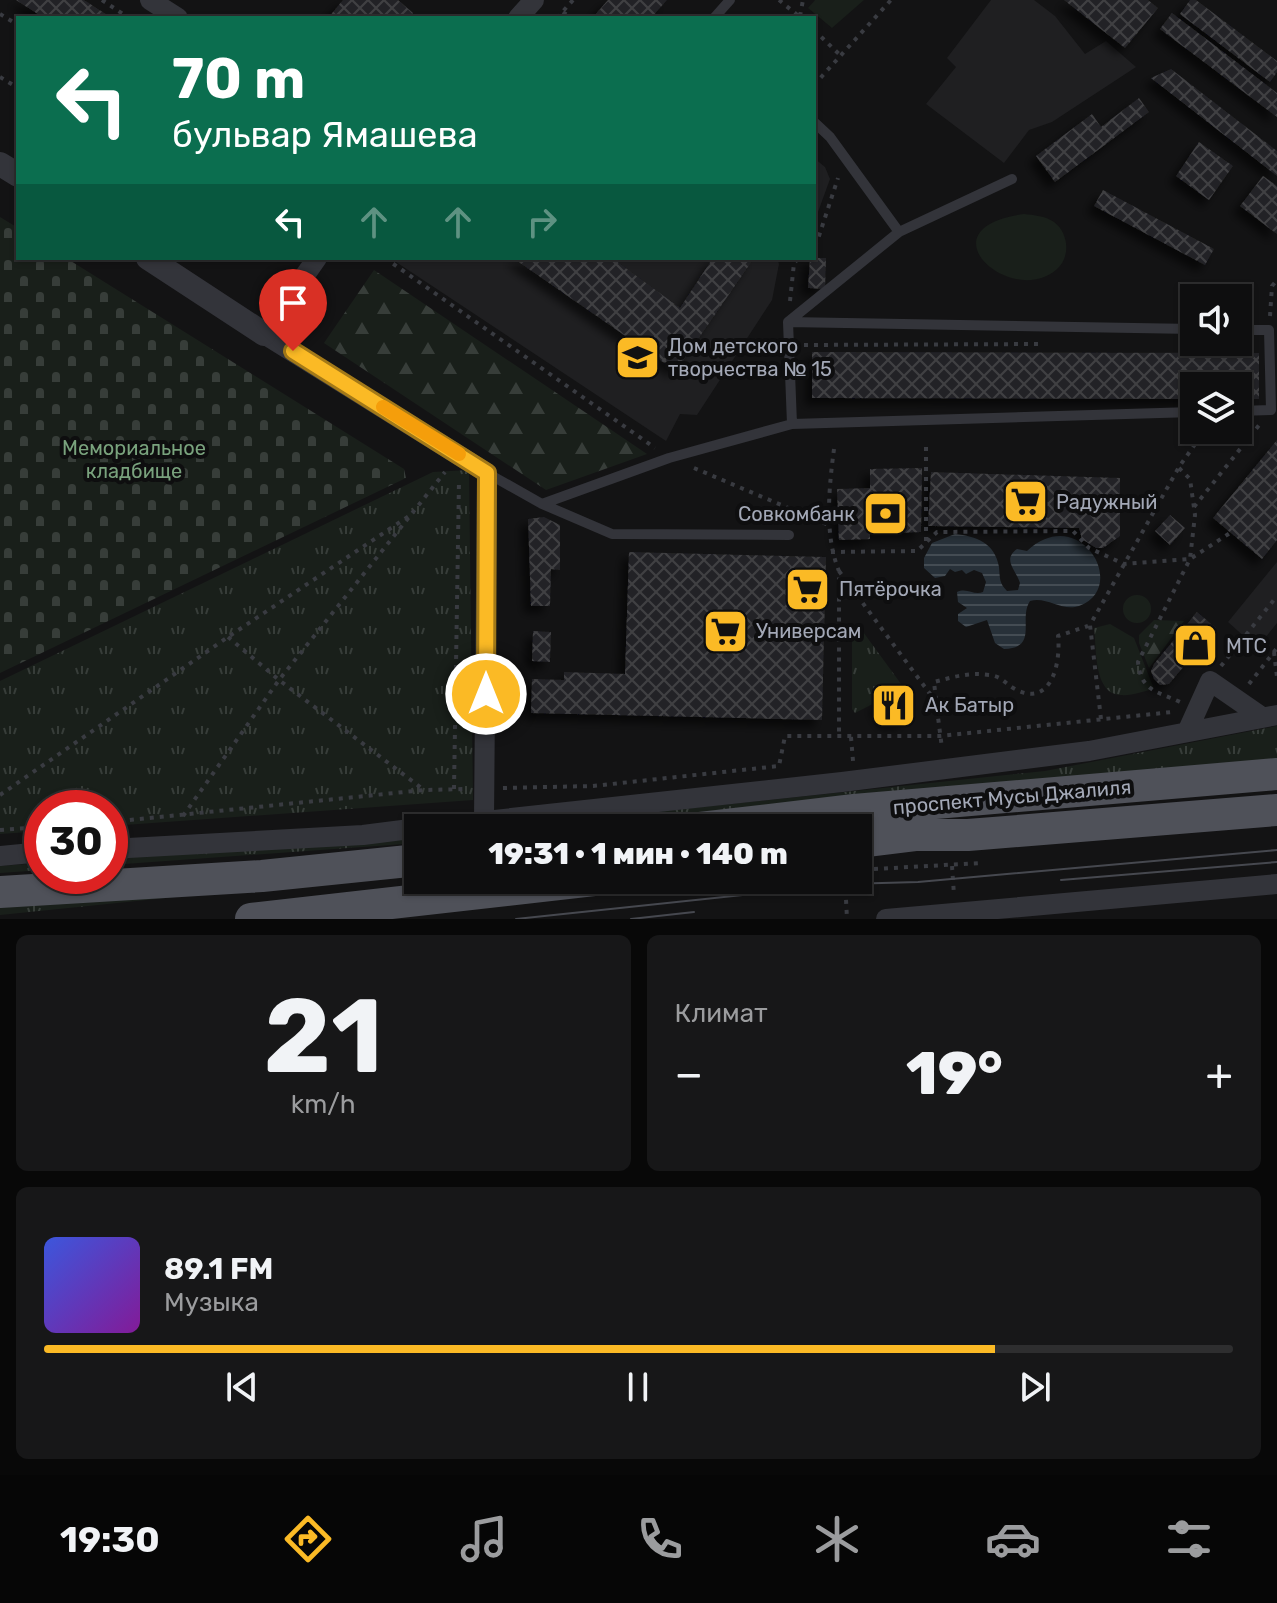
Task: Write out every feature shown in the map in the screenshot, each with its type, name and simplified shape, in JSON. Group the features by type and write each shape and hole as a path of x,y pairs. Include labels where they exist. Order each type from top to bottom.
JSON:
{"main road":[{"name":"проспект Мусы Джалиля","path":"820,814 1277,774"},
{"name":"проспект Мусы Джалиля","path":"872,853 915,835 968,835 1277,810"},
{"path":"0,892 262,876 404,861"},
{"path":"251,919 471,894"}],"street":[{"path":"150,0 175,16"},
{"path":"520,16 534,0"},
{"path":"151,260 487,473 484,814"},
{"path":"264,334 316,260"},
{"path":"1187,732 1210,681 1236,701 1270,716"},
{"path":"541,814 842,782 1089,751 1270,716"},
{"path":"128,848 363,835 404,830"},
{"path":"0,856 24,854"},
{"path":"886,919 1277,884"}],"lane":[{"path":"716,16 730,0"},
{"path":"816,124 830,137 899,232"},
{"path":"788,322 899,232 1012,179"},
{"path":"788,322 1180,329"},
{"path":"788,322 792,424"},
{"path":"1252,330 1269,330 1271,410 1252,411"},
{"path":"542,504 669,458 792,424 1180,412"},
{"path":"487,473 542,504 612,534 789,535"}],"path":[{"path":"102,0 126,16"},
{"path":"559,16 573,0"},
{"path":"779,0 799,16"},
{"path":"816,83 891,0"},
{"path":"563,12 568,16"},
{"path":"816,32 840,55"},
{"path":"816,243 839,179 836,170"},
{"path":"388,260 669,458 831,526"},
{"path":"1269,330 1272,286 1277,280"},
{"path":"804,345 1058,344"},
{"path":"1194,507 1271,410"},
{"path":"1102,727 1090,625 1179,467 1195,444"},
{"path":"926,447 926,542"},
{"path":"834,449 831,552 839,571 936,702"},
{"path":"183,816 279,680 459,454"},
{"path":"454,789 459,454"},
{"path":"1179,467 1190,479 1194,507 1190,559 1138,662 1139,676 1147,687 1197,709"},
{"path":"0,795 412,514"},
{"path":"1073,531 1089,548 1124,564 1190,559 1230,533"},
{"path":"831,552 917,551 937,532 1079,532"},
{"path":"1103,548 1108,556"},
{"path":"839,571 839,737"},
{"path":"1210,681 1277,596"},
{"path":"940,736 934,682 963,674 991,675 1004,679 1014,689 1032,693 1042,689 1055,675 1059,663 1058,636 1090,625"},
{"path":"228,637 279,680 424,790"},
{"path":"1275,650 1277,677"},
{"path":"1236,701 1275,650"},
{"path":"128,821 424,790 593,786 779,766 785,736 940,736 1197,709"},
{"path":"0,830 24,828"},
{"path":"872,856 957,865"},
{"path":"846,894 847,919"}],"shaded area":[{"path":"991,0 1034,0 1055,16 1085,54 1106,41 1136,67 1052,122 1029,130 1004,163 926,104 956,67 947,58"},
{"path":"816,160 825,167 830,179 816,218"},
{"name":"Дом детского творчества № 15","path":"393,260 778,260 772,300 697,415 680,414 666,441"},
{"path":"955,534 977,539 989,547 997,559 1001,583 1007,591 1018,590 1020,583 1010,561 1017,549 1027,551 1047,539 1065,536 1080,542 1092,553 1099,568 1100,583 1094,596 1079,606 1030,601 1021,644 1004,649 995,643 987,620 966,627 958,621 958,614 967,608 958,602 957,592 983,592 986,582 982,573 974,570 966,574 962,570 955,572 950,569 945,576 935,578 924,568 924,558 932,543"},
{"path":"1277,562 1277,623 1257,648 1228,622"}],"green space":[{"path":"815,0 864,0 832,28 808,8"},
{"path":"1024,214 1054,222 1065,239 1066,252 1061,265 1037,279 1017,279 999,273 984,262 977,248 979,234 994,222"},
{"name":"Мемориальное кладбище","path":"0,217 16,227 16,260 69,260 404,469 406,478 0,673"},
{"path":"374,270 647,454 546,490 324,343"},
{"path":"469,470 473,800 128,825 128,790 24,790 24,832 0,834 0,681 433,472"},
{"path":"1137,595 1147,599 1151,609 1147,619 1137,623 1127,619 1123,609 1127,599"},
{"path":"1154,620 1184,621 1149,668 1139,635"},
{"path":"1110,624 1134,638 1154,689 1121,695 1105,687 1098,669 1094,628"},
{"path":"858,625 904,688 855,713 852,709 852,626"},
{"path":"1277,726 1277,764 868,793 690,814 635,814 1045,771"},
{"path":"404,836 404,844 128,864 128,857"},
{"path":"24,864 24,871 0,873 0,866"},
{"path":"263,888 0,915 0,907"}],"building":[{"path":"16,0 84,0 109,16 41,16"},
{"path":"343,0 398,0 413,13 411,16 330,16"},
{"path":"608,0 667,0 653,16 595,15"},
{"path":"1064,0 1148,0 1158,8 1125,48"},
{"path":"1190,0 1196,0 1277,61 1277,72 1270,82 1180,14"},
{"path":"1172,13 1277,93 1277,117 1160,29"},
{"path":"1171,69 1277,151 1277,176 1151,78"},
{"path":"1139,98 1149,112 1055,182 1036,156 1092,114 1101,127"},
{"path":"1199,142 1233,166 1209,200 1176,176"},
{"path":"1263,176 1277,186 1277,234 1240,206"},
{"path":"1103,190 1214,249 1205,265 1094,206"},
{"path":"826,258 825,289 808,288 810,260"},
{"path":"516,260 615,260 680,308 712,260 753,260 676,371"},
{"path":"812,352 1180,353 1180,356 1252,356 1252,353 1259,353 1259,399 1252,399 1252,372 1180,372 1180,399 812,398"},
{"path":"1277,440 1277,540 1262,559 1213,518"},
{"path":"922,468 921,532 870,534 870,539 839,540 837,489 870,488 870,469"},
{"name":"Радужный","path":"931,472 1120,478 1120,536 1103,548 1096,548 1082,539 1079,528 928,526"},
{"path":"1170,515 1185,528 1170,545 1155,531"},
{"path":"544,517 560,525 560,570 551,569 550,606 531,606 528,519"},
{"name":"Универсам","path":"629,552 826,557 822,720 531,713 532,679 564,680 564,672 625,674"},
{"path":"1197,612 1216,628 1169,684 1160,685 1151,671 1154,664"},
{"path":"533,631 551,632 550,662 532,661"},
{"name":"Ак Батыр","path":"903,689 912,706 908,718 898,723 885,720 876,704"}],"tram line":[{"path":"516,919 846,884 918,882 1277,850"},
{"path":"1061,880 1277,862"},
{"path":"631,919 694,912"}],"slow traffic":[{"path":"383,407 459,454"}],"place":[{"name":"Дом детского творчества № 15","path":"637,357"},
{"name":"Радужный","path":"1025,502"},
{"name":"Совкомбанк","path":"886,514"},
{"name":"Пятёрочка","path":"808,589"},
{"name":"Универсам","path":"725,631"},
{"name":"МТС","path":"1195,646"},
{"name":"Ак Батыр","path":"894,705"}],"route":[{"path":"293,351 487,473 486,694"}]}
